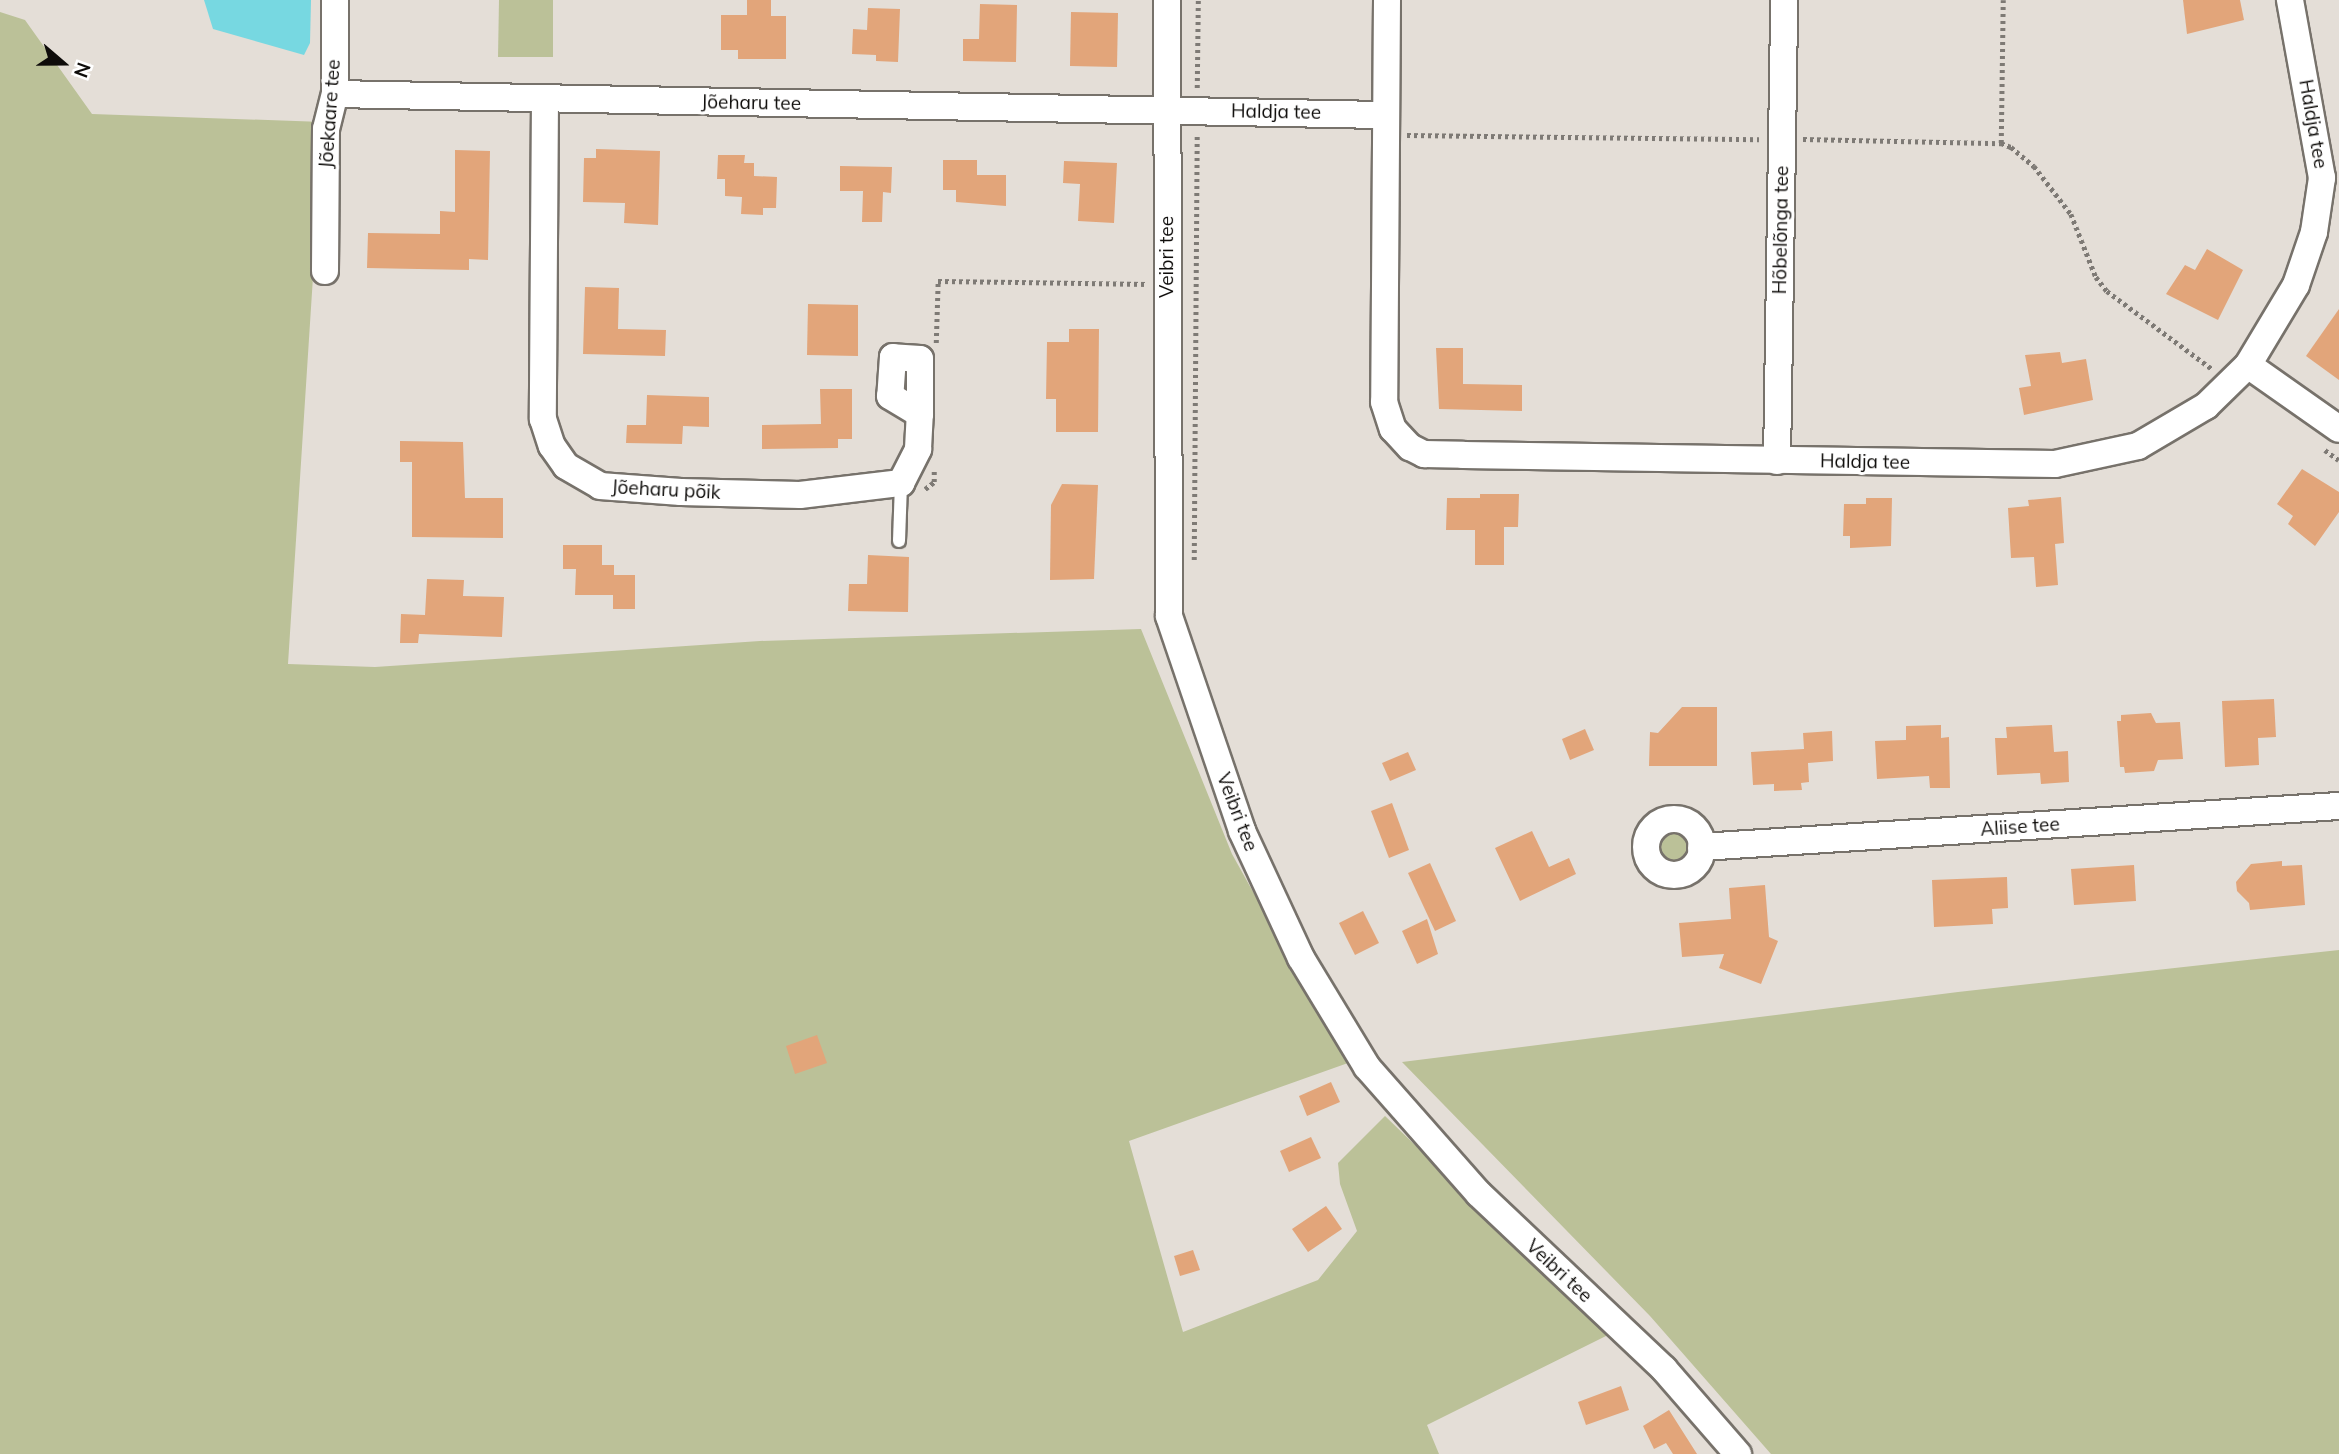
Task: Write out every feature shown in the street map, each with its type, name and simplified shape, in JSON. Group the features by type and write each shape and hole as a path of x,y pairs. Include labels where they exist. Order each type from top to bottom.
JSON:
{"street":[{"name":"Jõekaare tee","path":"325,271 326,129 335,94 335,0"},
{"name":"Veibri tee","path":"1167,0 1169,616 1242,831 1301,958 1367,1067 1479,1194 1664,1369 1738,1454"},
{"name":"Haldja tee","path":"1387,0 1399,131 1384,402 1393,429 1410,447 1424,454 2055,464 2110,454 2177,426 2248,365 2296,285 2314,232 2322,178 2290,0"},
{"name":"Hõbelõnga tee","path":"1777,461 1784,0"},
{"name":"Jõeharu tee","path":"335,94 1167,111"},
{"name":"Jõeharu põik","path":"545,99 543,419 552,446 565,466 600,486 681,492 900,495"},
{"name":"Haldja tee","path":"1167,111 1196,121 1399,131"},
{"path":"2248,365 2339,429"},
{"path":"900,495 918,449 920,414"},
{"name":"Aliise tee","path":"1702,847 2339,806"}],"lane":[{"path":"899,541 900,495"}],"path":[{"path":"1190,570 1196,540 1198,0"},
{"path":"2001,143 2003,0"},
{"path":"1196,121 1210,133"},
{"path":"1399,131 2001,143 2021,155 2050,185 2071,214 2096,278 2107,290 2212,369"},
{"path":"936,355 938,281 1152,285"},
{"path":"2206,374 2219,363"},
{"path":"900,495 934,482 934,457"}],"green space":[{"path":"499,0 553,0 553,57 498,57"},
{"path":"0,12 25,20 92,114 323,122 288,664 375,667 760,641 1141,629 1232,854 1348,1063 1129,1141 1183,1332 1318,1280 1357,1231 1340,1184 1338,1163 1385,1116 1610,1334 1427,1425 1439,1454 0,1454"},
{"path":"1673,825 1688,832 1695,847 1688,862 1673,869 1658,862 1651,847 1658,832"},
{"path":"2339,950 2339,1454 1771,1454 1650,1316 1402,1062 1958,992"}],"water":[{"path":"204,0 311,0 310,43 304,55 213,29"}],"building":[{"path":"747,0 771,0 771,16 786,16 786,59 738,59 738,50 721,50 721,15 747,15"},
{"path":"2183,0 2240,0 2244,20 2187,34"},
{"path":"980,4 1017,5 1016,62 963,61 963,39 979,39"},
{"path":"868,8 900,9 898,62 876,61 876,55 852,54 853,29 867,30"},
{"path":"1071,12 1118,13 1117,67 1070,66"},
{"path":"596,149 660,151 658,225 624,223 625,203 583,202 584,158 596,158"},
{"path":"455,150 490,151 488,260 469,259 469,270 367,268 368,233 440,234 440,211 455,212"},
{"path":"718,155 745,155 744,163 754,163 754,176 777,177 776,208 763,208 763,215 741,214 742,197 725,196 725,179 717,179"},
{"path":"943,160 977,160 977,175 1006,175 1006,206 956,202 956,190 943,190"},
{"path":"1064,161 1117,163 1114,223 1078,221 1080,184 1063,183"},
{"path":"840,166 892,167 891,193 883,192 882,222 862,222 863,191 840,191"},
{"path":"2207,249 2243,270 2218,320 2166,294 2185,265 2195,270"},
{"path":"585,287 619,288 618,329 666,330 665,356 583,354"},
{"path":"808,304 858,305 858,356 807,355"},
{"path":"2339,309 2339,380 2306,356"},
{"path":"1069,329 1099,329 1098,432 1056,432 1056,399 1046,399 1047,342 1069,342"},
{"path":"1436,348 1463,348 1463,384 1522,385 1522,411 1439,409"},
{"path":"2060,352 2062,363 2086,359 2093,400 2024,415 2019,388 2031,386 2025,355"},
{"path":"820,389 852,389 852,439 838,439 838,448 762,449 762,425 821,424"},
{"path":"647,395 709,397 709,427 683,426 682,444 626,443 627,425 646,425"},
{"path":"400,441 463,442 465,498 503,498 503,538 412,537 412,462 400,462"},
{"path":"2302,469 2339,492 2339,512 2315,546 2288,524 2293,516 2277,504"},
{"path":"1062,484 1098,485 1094,579 1050,580 1051,505"},
{"path":"1480,494 1519,494 1518,527 1504,527 1504,565 1475,565 1475,530 1446,530 1447,498 1480,498"},
{"path":"2061,497 2064,543 2055,544 2058,585 2036,587 2034,557 2011,558 2008,508 2029,506 2028,500"},
{"path":"1866,498 1892,498 1891,546 1850,548 1850,536 1843,536 1844,504 1866,504"},
{"path":"563,545 602,545 602,565 614,565 614,575 635,575 635,609 613,609 613,595 575,595 576,569 563,569"},
{"path":"868,555 909,557 908,612 848,611 849,584 867,584"},
{"path":"427,579 464,580 463,596 504,597 502,637 419,634 418,643 400,643 401,614 425,615"},
{"path":"2274,699 2276,737 2258,738 2259,765 2225,767 2222,701"},
{"path":"1682,707 1717,707 1717,766 1649,766 1650,732 1658,733"},
{"path":"2151,713 2156,723 2180,722 2183,759 2158,760 2154,771 2125,773 2124,767 2120,767 2117,721 2121,721 2121,715"},
{"path":"1941,725 1941,738 1949,737 1950,788 1930,788 1929,776 1877,779 1875,741 1906,740 1906,726"},
{"path":"2052,725 2054,752 2068,751 2069,782 2041,784 2040,773 1997,775 1995,738 2007,738 2006,727"},
{"path":"1585,729 1594,750 1570,760 1562,739"},
{"path":"1832,731 1833,761 1808,763 1809,782 1801,783 1802,790 1774,791 1774,784 1753,785 1751,752 1804,749 1803,733"},
{"path":"1408,752 1416,770 1390,781 1382,763"},
{"path":"1392,803 1409,850 1389,858 1371,811"},
{"path":"1532,831 1549,867 1569,858 1576,874 1520,901 1495,848"},
{"path":"2282,861 2282,866 2302,865 2305,905 2250,910 2249,903 2237,891 2236,882 2251,864"},
{"path":"1430,863 1456,921 1435,931 1408,873"},
{"path":"2134,865 2136,901 2074,905 2071,869"},
{"path":"2007,877 2008,908 1992,909 1993,924 1934,927 1932,880"},
{"path":"1765,885 1769,937 1778,941 1761,984 1719,968 1724,954 1682,957 1679,923 1731,919 1729,888"},
{"path":"1363,911 1379,943 1355,955 1339,923"},
{"path":"1427,919 1438,954 1417,964 1402,931"},
{"path":"817,1035 827,1063 795,1074 786,1046"},
{"path":"1331,1082 1340,1102 1307,1116 1299,1096"},
{"path":"1311,1137 1321,1158 1289,1172 1280,1151"},
{"path":"1326,1206 1342,1229 1308,1252 1292,1229"},
{"path":"1193,1250 1200,1270 1180,1276 1174,1256"},
{"path":"1621,1386 1629,1410 1586,1425 1578,1402"},
{"path":"1669,1410 1697,1454 1673,1454 1666,1443 1654,1449 1643,1426"}]}
